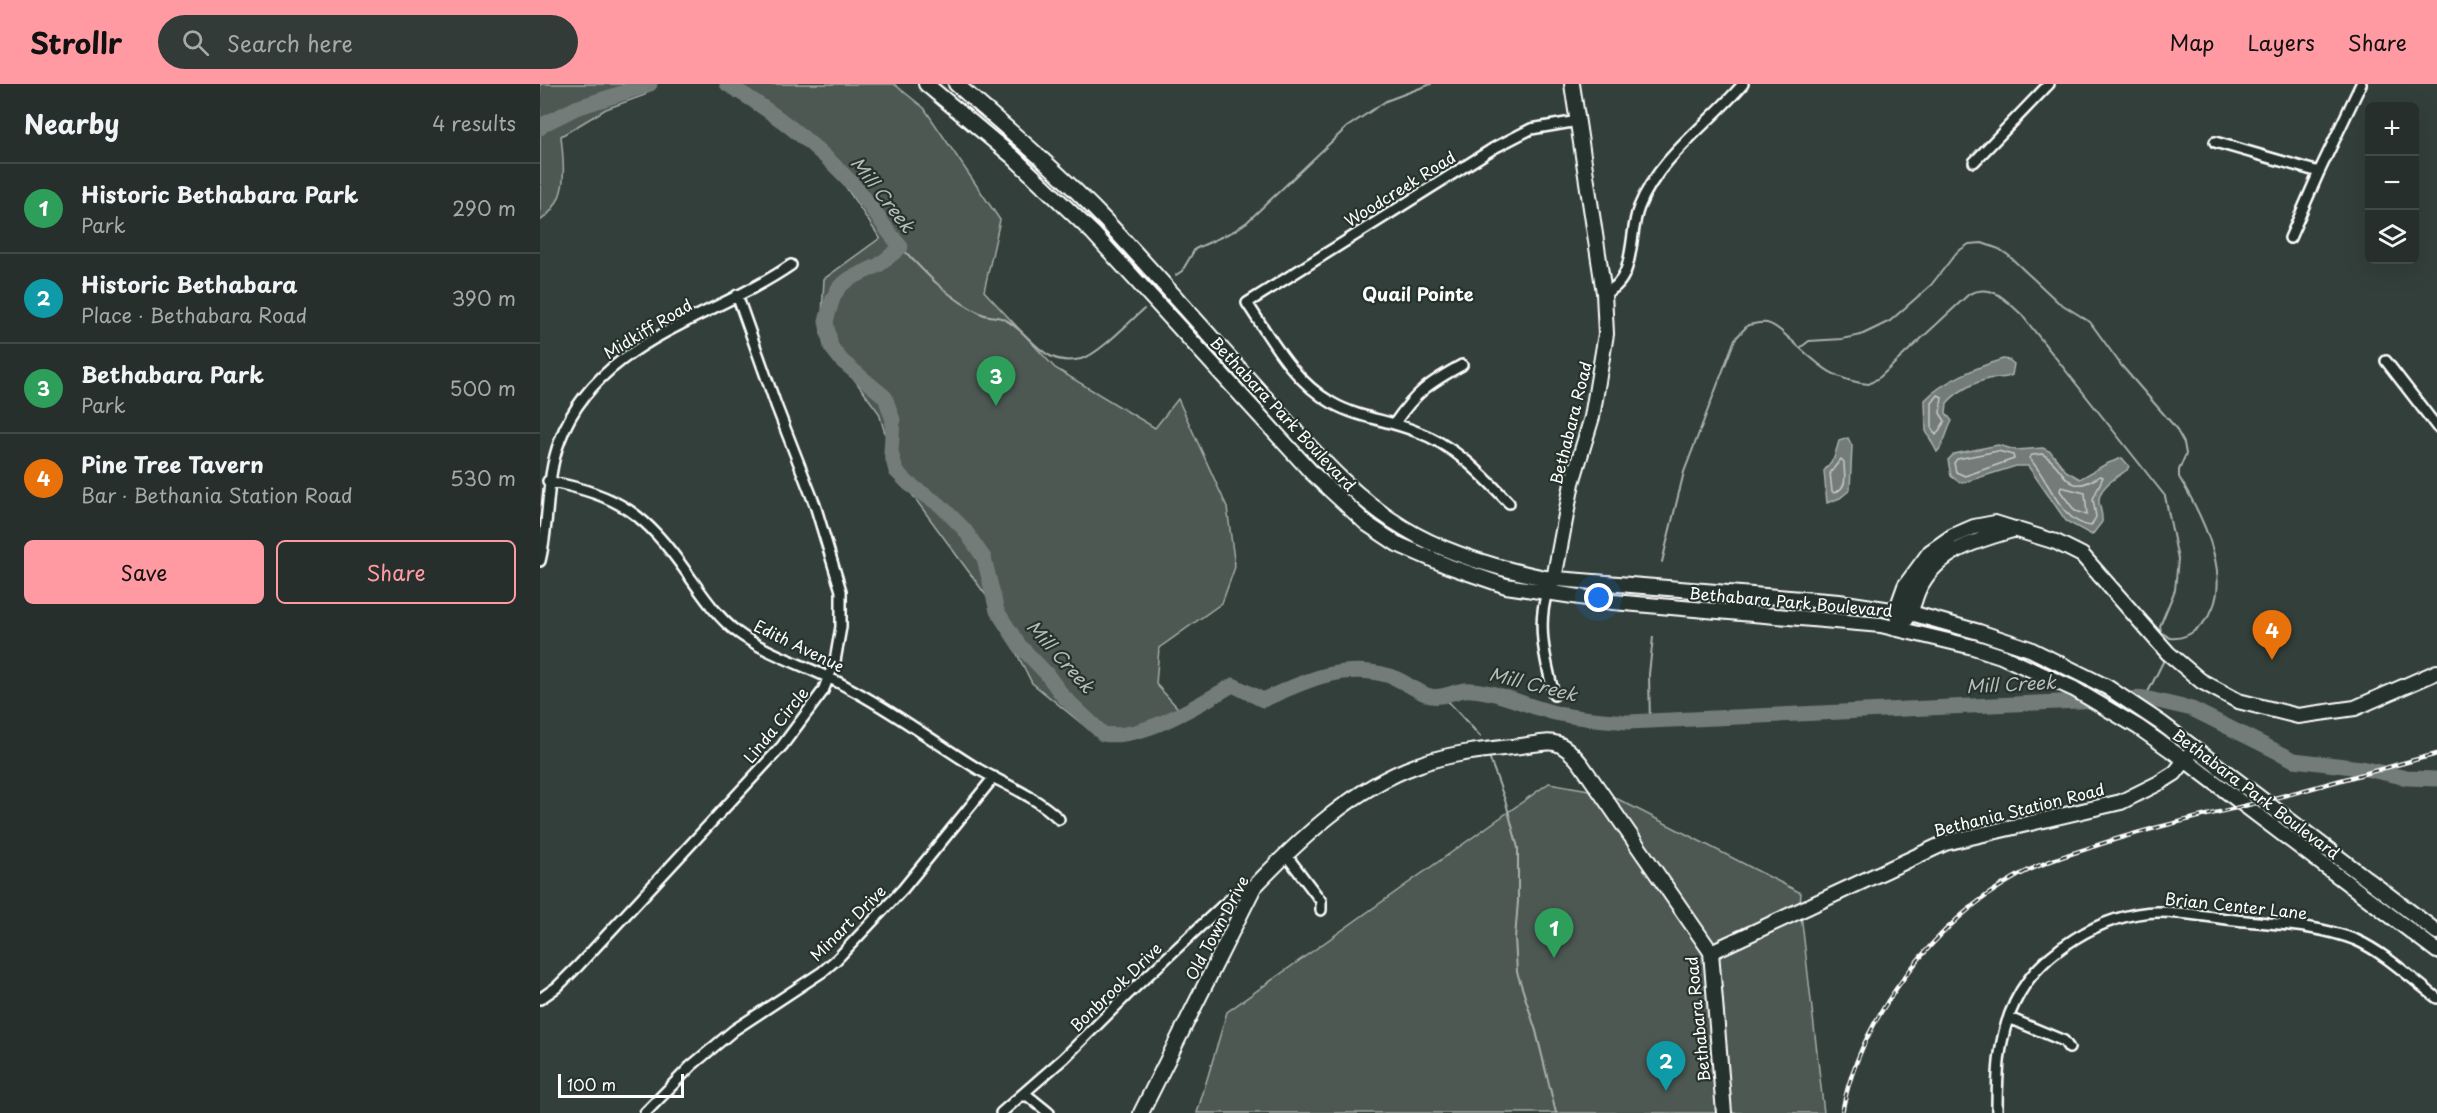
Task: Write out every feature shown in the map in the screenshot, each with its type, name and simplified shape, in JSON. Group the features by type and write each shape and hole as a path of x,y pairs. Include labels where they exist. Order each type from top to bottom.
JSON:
{"street":[{"name":"Bethabara Park Boulevard","path":"926,84 1012,156 1093,233 1312,473 1367,524 1397,544 1448,566 1506,586 1649,605 1837,619 1900,628 1973,647 2022,665 2098,702 2186,760 2437,951"},
{"name":"Bethabara Park Boulevard","path":"956,84 1023,142 1106,221 1323,462 1377,511 1405,529 1453,552 1511,571 1554,579 1839,602 1911,613 2030,649 2107,687 2161,723 2437,932"},
{"name":"Bethabara Road","path":"1554,695 1544,656 1542,607 1554,579 1572,483 1592,417 1606,334 1604,293 1572,84"},
{"path":"1604,293 1613,290 1623,276 1637,211 1645,192 1676,153 1743,84"},
{"path":"1974,162 2049,84"},
{"path":"2290,238 2361,84"},
{"name":"Woodcreek Road","path":"1394,424 1343,408 1315,391 1285,359 1247,303 1494,148 1532,129 1578,121"},
{"path":"2215,142 2319,172"},
{"name":"Midkiff Road","path":"540,561 548,481 560,439 586,395 610,368 673,327 791,265"},
{"name":"Linda Circle","path":"540,999 557,987 579,965 782,746 806,717 829,678 841,627 841,591 815,505 737,295"},
{"path":"2386,362 2437,427"},
{"path":"1462,365 1432,381 1411,400 1394,424 1434,438 1461,456 1509,502"},
{"name":"Edith Avenue","path":"548,481 609,498 635,513 658,535 717,613 737,632 886,709 1044,806 1059,819"},
{"path":"1900,628 1896,611 1905,586 1913,572 1930,552 1953,536 1974,527 1995,524 2056,542 2082,555 2168,653 2201,681 2238,701 2298,716 2355,708 2437,672"},
{"path":"1900,628 1911,613 1920,586 1937,564 1960,547 1982,538 2018,529"},
{"name":"Old Town Drive","path":"1141,1113 1254,887 1330,815 1366,791 1401,771 1419,764 1451,756 1544,742 1562,745 1569,749"},
{"name":"Bethania Station Road","path":"1711,952 1945,843 2121,802 2175,773 2195,748"},
{"name":"Bethabara Road","path":"1569,749 1711,952 1724,1113"},
{"name":"Minart Drive","path":"645,1113 691,1066 734,1030 822,972 837,959 903,889 994,777"},
{"path":"1286,855 1321,901 1321,910"},
{"name":"Bonbrook Drive","path":"1001,1113 1064,1058 1221,907 1236,894 1254,887"},
{"name":"Brian Center Lane","path":"1997,1113 2000,1050 2014,1002 2032,976 2061,947 2092,928 2124,917 2158,912 2300,926 2329,932 2357,941 2382,956 2437,998"},
{"path":"2009,1018 2064,1041 2069,1048"},
{"path":"1022,1096 1028,1096 1049,1113"}],"shaded area":[{"path":"540,84 652,84 645,95 606,109 561,136 564,171 561,193 550,212 540,221"},
{"path":"736,84 894,84 924,108 1000,220 984,291 1055,368 1155,428 1178,399 1227,507 1235,567 1222,603 1159,648 1156,684 1186,717 1138,734 1097,736 1032,683 988,598 897,474 879,413 821,334 824,279 880,238 825,156"},
{"path":"1549,783 1606,793 1801,893 1800,905 1824,1113 1197,1113 1227,1012"}],"water":[{"path":"2003,359 2014,364 2012,375 1975,384 1956,394 1947,403 1946,413 1952,421 1937,452 1926,431 1925,400 1951,381 1972,370"},
{"path":"1848,438 1852,446 1850,490 1840,498 1827,503 1824,471 1834,458 1839,441"},
{"path":"1998,445 2016,450 2043,448 2051,452 2066,471 2080,479 2122,458 2129,466 2102,492 2099,502 2102,522 2092,535 2066,521 2028,466 2016,466 1965,482 1959,482 1951,476 1948,460 1954,454"}],"waterway":[{"name":"Mill Creek","path":"540,128 576,108 650,84"},
{"name":"Mill Creek","path":"727,84 776,117 836,167 857,189 901,247 879,265 849,279 839,287 826,321 831,347 842,361 885,397 893,420 891,452 896,471 909,484 940,505 964,529 984,558 997,611 1019,645 1046,673 1063,696 1103,734 1118,735 1152,727 1187,711 1233,685 1263,700 1309,680 1340,672 1356,671 1390,676 1422,693 1436,697 1466,690 1482,691 1560,714 1628,722 2145,698 2192,709 2294,760 2361,768 2407,778 2437,779"},
{"path":"1176,275 1182,271 1195,249 1234,231 1247,222 1347,127 1386,101 1431,84"},
{"path":"1662,562 1684,472 1735,339 1748,325 1770,324 1825,369 1845,379 1869,384 1880,377 1969,294 1985,290 1998,294 2021,314 2165,496 2178,559 2175,590 2160,626 2161,632 2170,638 2186,636 2199,627 2211,611 2217,593 2217,573 2213,552 2198,511 2179,477 2179,470 2186,454 2184,443 2175,427 2121,365 2090,322 2058,302 1999,249 1982,243 1969,244 1957,252 1931,285 1890,321 1861,335 1809,341 1800,348"},
{"path":"901,247 928,275 959,301 984,315 1004,319 1039,348 1057,359 1081,359 1088,356 1104,345 1144,309"},
{"path":"1650,722 1649,674 1653,637"},
{"path":"2145,698 2164,660"},
{"path":"1443,696 1480,736"},
{"path":"1490,759 1506,803 1518,848 1515,938 1517,972 1536,1031 1556,1113"}],"railway":[{"path":"1842,1113 1851,1078 1865,1043 1883,1009 1905,976 1958,918 2019,875 2060,857 2125,837 2437,754"}],"place":[{"name":"Bethabara Park","path":"996,406"},
{"name":"Pine Tree Tavern","path":"2272,660"},
{"name":"Historic Bethabara Park","path":"1554,958"},
{"name":"Historic Bethabara","path":"1666,1091"}],"district":[{"name":"Quail Pointe","path":"1418,295"}]}
